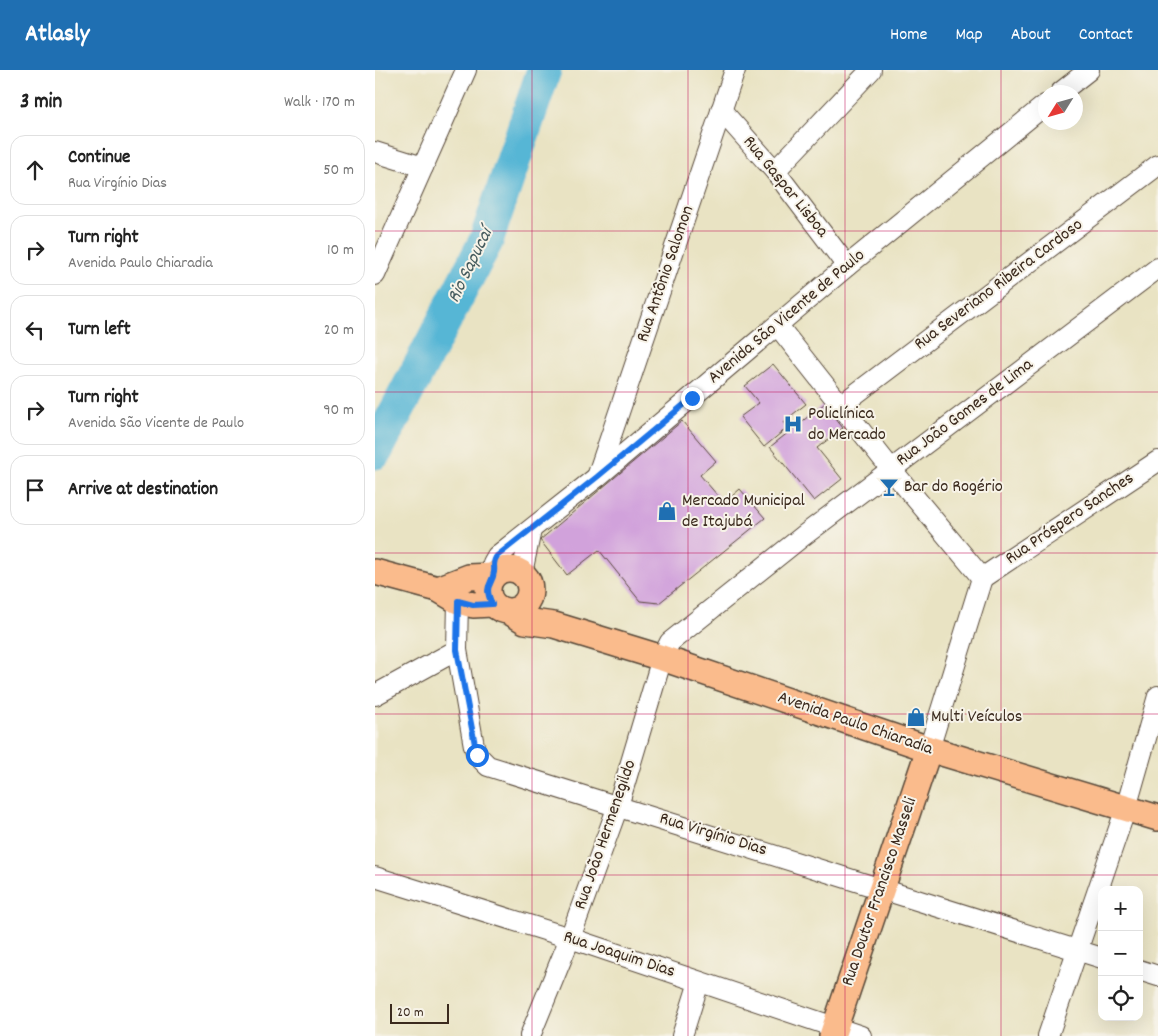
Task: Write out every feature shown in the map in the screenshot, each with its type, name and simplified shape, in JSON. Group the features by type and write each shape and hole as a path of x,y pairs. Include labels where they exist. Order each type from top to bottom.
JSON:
{"main road":[{"path":"448,595 469,577 493,575 508,568 526,583 554,625"},
{"name":"Avenida Paulo Chiaradia","path":"384,575 473,605 501,608 525,621 554,625 662,658 929,749 1158,818"},
{"path":"493,575 488,585 488,595 501,608 524,606 526,583"},
{"name":"Rua Doutor Francisco Masseli","path":"833,1032 929,749"}],"street":[{"path":"375,275 466,70"},
{"name":"Rua Antônio Salomon","path":"597,477 735,70"},
{"path":"775,171 871,70"},
{"path":"1070,85 1089,70"},
{"name":"Rua Gaspar Lisboa","path":"721,110 775,171 847,266"},
{"name":"Avenida São Vicente de Paulo","path":"493,575 493,563 497,556 597,477 847,266 1038,111"},
{"path":"375,152 423,167"},
{"name":"Rua Severiano Ribeira Cardoso","path":"841,405 1158,165"},
{"name":"Rua João Gomes de Lima","path":"662,658 670,642 680,632 891,469 1158,268"},
{"path":"778,326 891,469 982,578 929,749"},
{"name":"Rua Próspero Sanches","path":"982,578 1158,461"},
{"path":"526,583 531,530"},
{"name":"Rua Virgínio Dias","path":"448,595 474,746 482,762 488,766 1098,957"},
{"path":"375,695 457,650"},
{"name":"Rua João Hermenegildo","path":"530,1036 570,938 618,806 662,658"},
{"path":"1048,1036 1126,808 1158,696"},
{"name":"Rua Joaquim Dias","path":"375,877 570,938 699,982 833,1032 861,1036"},
{"path":"1143,971 1158,976"},
{"path":"682,1036 699,982"}],"building":[{"path":"773,364 806,404 783,422 787,428 764,447 740,417 759,403 745,386"},
{"path":"824,404 843,428 817,448 842,479 814,501 770,447"},
{"name":"Mercado Municipal de Itajubá","path":"682,421 716,461 700,475 724,503 740,489 765,518 659,603 640,601 599,550 567,575 540,540"}],"waterway":[{"name":"Rio Sapucaí","path":"375,452 486,241 544,70"}],"place":[{"name":"Policlínica do Mercado","path":"793,424"},
{"name":"Bar do Rogério","path":"889,487"},
{"name":"Mercado Municipal de Itajubá","path":"667,511"},
{"name":"Multi Veículos","path":"916,717"}],"route":[{"path":"477,755 457,650 458,601 473,605 492,604 488,595 488,585 495,574 494,559 692,398"}]}
